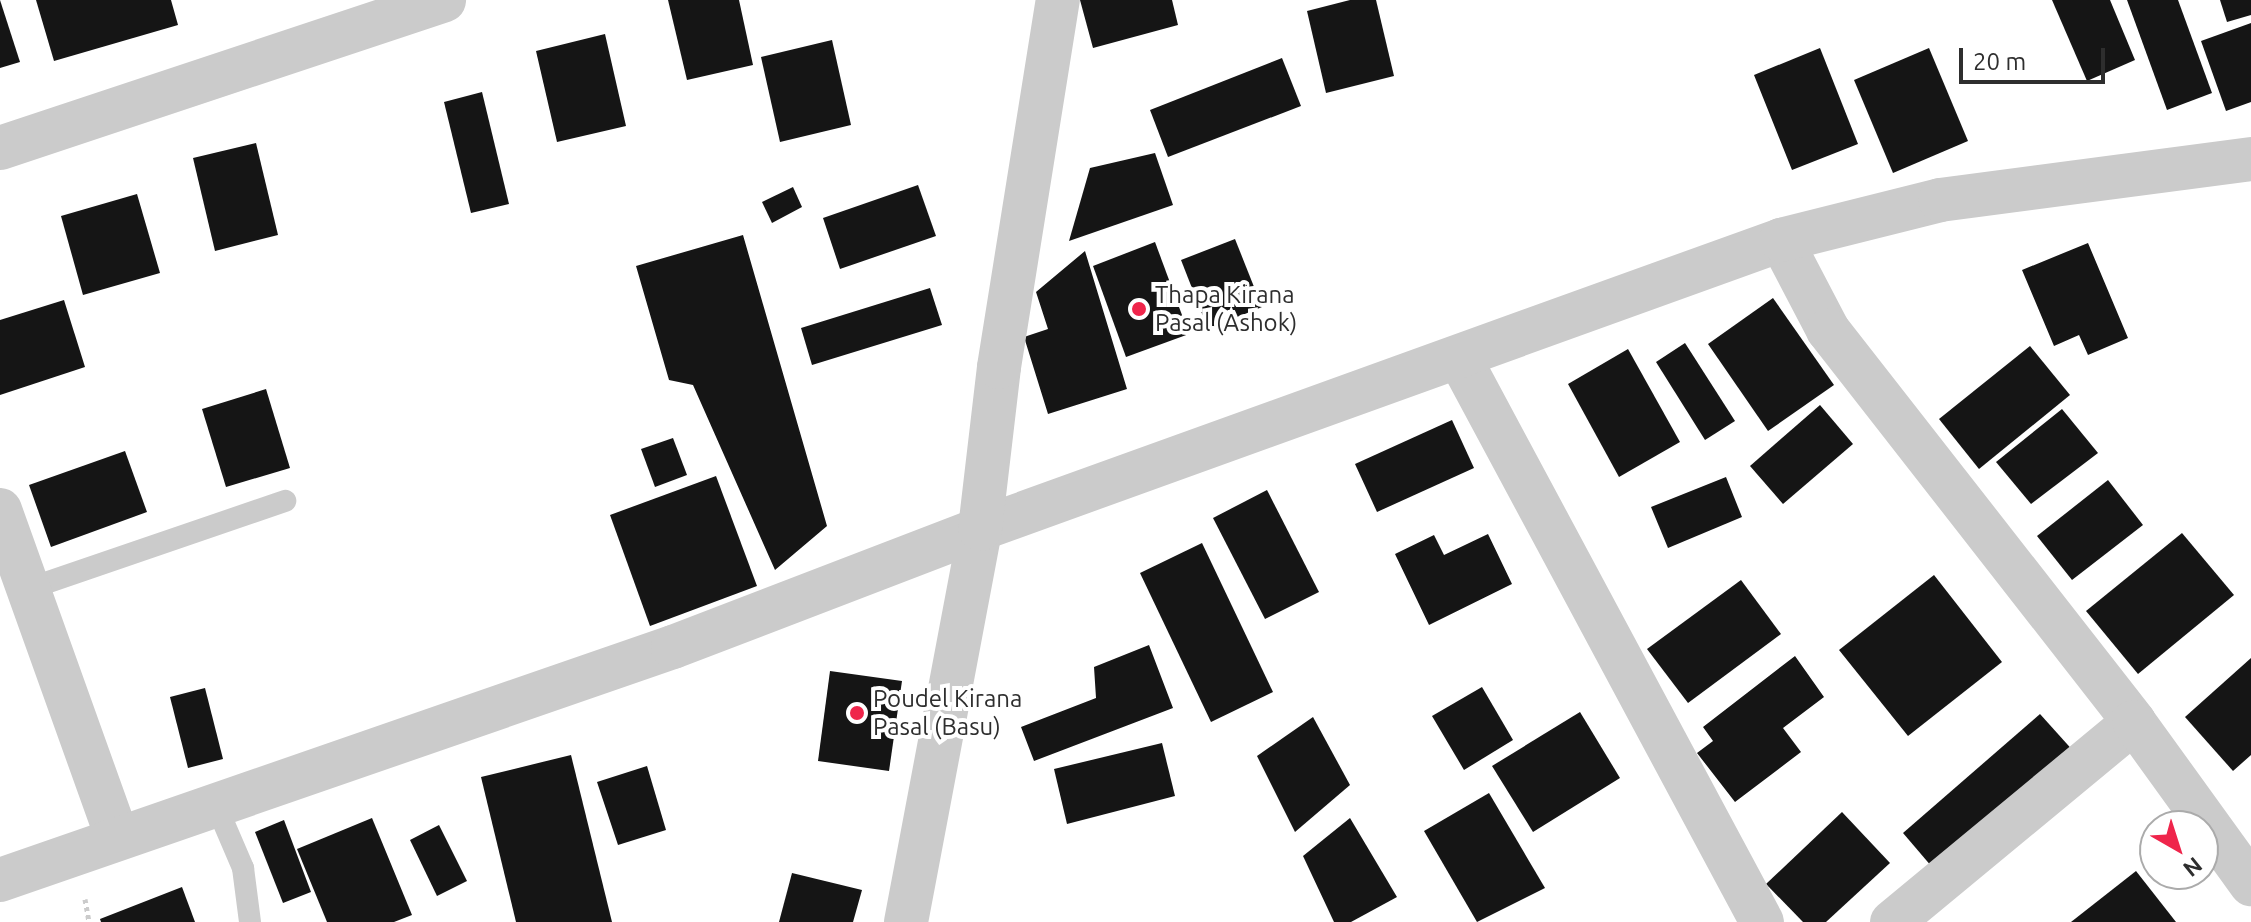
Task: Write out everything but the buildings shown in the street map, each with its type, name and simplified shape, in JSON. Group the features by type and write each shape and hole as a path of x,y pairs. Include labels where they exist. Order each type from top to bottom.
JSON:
{"street":[{"path":"0,148 444,0"},
{"path":"906,922 980,529 999,367 1058,0"},
{"path":"0,880 117,836 216,805 673,647 980,529 1781,240 1940,200 2251,159"},
{"path":"1781,240 1828,330 2134,722 2251,884"},
{"path":"1459,357 1762,922"},
{"path":"0,510 117,836"},
{"path":"1892,922 2134,722"}],"lane":[{"path":"28,589 285,501"},
{"path":"216,805 243,868 250,922"}],"place":[{"name":"Thapa Kirana Pasal (Ashok)","path":"1139,309"},
{"name":"Poudel Kirana Pasal (Basu)","path":"857,713"}]}
